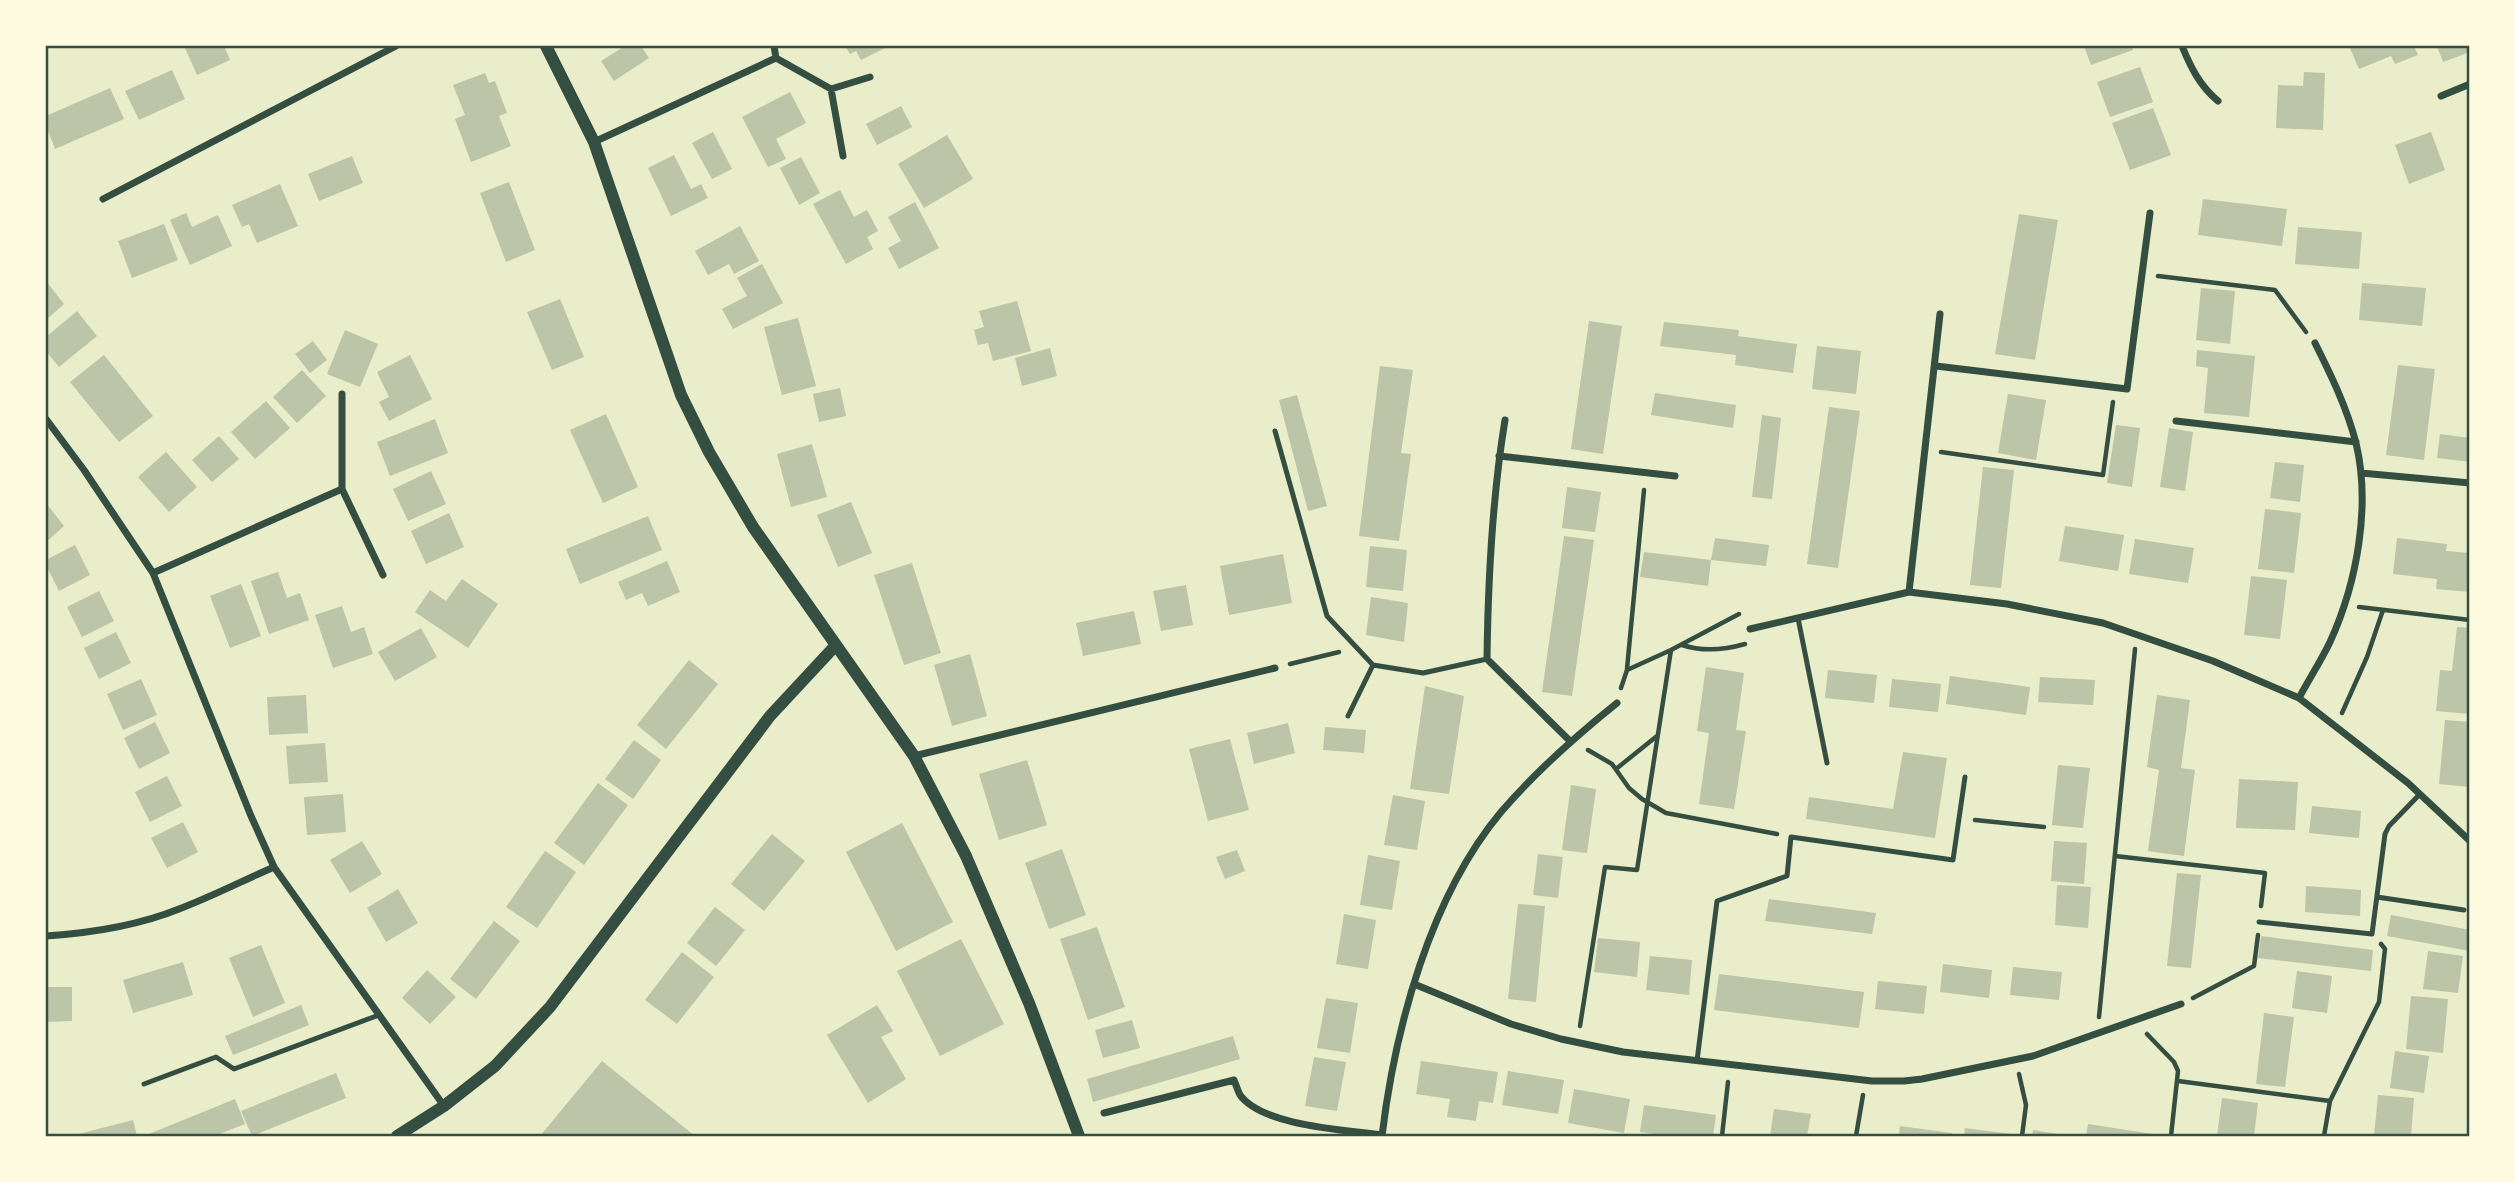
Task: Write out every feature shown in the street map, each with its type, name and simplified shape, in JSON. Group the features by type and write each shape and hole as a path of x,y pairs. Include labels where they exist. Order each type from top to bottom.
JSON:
{"street":[{"path":"103,199 396,46"},
{"path":"546,46 594,142 687,407 709,452 753,527 914,756 966,856 1029,1003 1079,1136"},
{"path":"774,46 776,58"},
{"path":"2182,46 2199,81 2218,102"},
{"path":"594,142 776,58"},
{"path":"776,58 831,89 870,77"},
{"path":"2441,96 2469,84"},
{"path":"831,89 842,156"},
{"path":"1936,366 2127,389 2150,213"},
{"path":"1909,592 1940,314"},
{"path":"2298,698 2329,643 2344,605 2357,545 2361,509 2361,473 2356,442 2336,387 2315,344"},
{"path":"342,394 342,489 383,575"},
{"path":"46,419 85,470 153,573 250,816 274,867 443,1106"},
{"path":"1505,420 1499,456 1488,603 1487,659 1570,741"},
{"path":"2176,421 2356,442"},
{"path":"1499,456 1675,476"},
{"path":"2361,473 2469,482"},
{"path":"153,573 342,489"},
{"path":"1750,629 1909,592 2007,604 2104,623 2213,661 2298,698 2420,794 2469,841"},
{"path":"397,1136 443,1106 495,1066 550,1007 770,716 835,645"},
{"path":"914,756 1275,668"},
{"path":"1104,1113 1234,1080 1240,1096 1266,1113 1306,1124 1382,1136 1394,1052 1414,984 1459,876 1478,843 1524,786 1570,741 1617,703"},
{"path":"46,936 100,930 178,910 274,867"},
{"path":"1414,984 1511,1024 1623,1052 1865,1080 1904,1082 2014,1060 2182,1004"}],"lane":[{"path":"1275,431 1327,616 1373,665 1423,673 1487,659"},
{"path":"1798,618 1827,763"},
{"path":"1348,716 1373,665"},
{"path":"1697,1061 1717,901 1787,876 1791,837 1954,860 1965,777"},
{"path":"2259,922 2372,934 2385,834 2389,826 2420,794"},
{"path":"2377,897 2464,910"},
{"path":"144,1084 216,1057 234,1069 379,1014"}],"path":[{"path":"2142,274 2275,290 2315,344"},
{"path":"1926,450 2103,475 2115,388"},
{"path":"1617,703 1627,670 1645,473"},
{"path":"2344,605 2469,620"},
{"path":"2336,727 2367,657 2383,610"},
{"path":"1627,670 1743,612 1750,629"},
{"path":"2097,1034 2136,635"},
{"path":"1680,645 1720,650 1756,641"},
{"path":"1275,668 1356,647"},
{"path":"1577,1042 1605,867 1637,870 1671,650"},
{"path":"1616,769 1658,735"},
{"path":"1570,741 1612,764 1629,788 1666,813 1791,837"},
{"path":"1959,818 2044,827"},
{"path":"2115,856 2265,873 2254,966 2182,1004"},
{"path":"2324,1136 2330,1101 2379,1002 2385,950"},
{"path":"2134,1021 2174,1062 2178,1081 2171,1136"},
{"path":"2014,1060 2026,1105 2022,1136"},
{"path":"1722,1136 1729,1065"},
{"path":"1856,1136 1865,1080"},
{"path":"2178,1081 2330,1101"}],"building":[{"path":"184,46 224,46 230,60 197,75"},
{"path":"625,46 641,46 649,58 614,81 601,61"},
{"path":"845,46 889,46 861,60 856,51 850,54"},
{"path":"2084,46 2131,46 2133,50 2091,65"},
{"path":"2349,46 2414,46 2418,55 2395,64 2391,56 2359,69"},
{"path":"2437,46 2470,46 2470,52 2443,62"},
{"path":"2140,67 2153,102 2110,117 2097,82"},
{"path":"172,70 185,99 139,120 125,91"},
{"path":"2304,72 2325,73 2323,130 2276,128 2278,85 2303,86"},
{"path":"485,73 489,83 495,81 507,113 499,116 511,146 471,162 455,119 465,115 453,85"},
{"path":"110,88 124,119 55,149 46,125 46,116"},
{"path":"790,92 806,123 776,139 786,159 768,167 742,117"},
{"path":"901,106 912,127 877,145 866,124"},
{"path":"2153,108 2171,155 2130,170 2112,123"},
{"path":"713,132 732,169 712,179 692,143"},
{"path":"2431,132 2445,170 2409,184 2395,145"},
{"path":"947,135 973,179 924,208 898,164"},
{"path":"674,155 691,189 701,184 708,198 671,216 648,168"},
{"path":"352,156 363,183 319,201 308,174"},
{"path":"801,157 820,193 799,205 780,168"},
{"path":"509,182 535,250 506,262 480,193"},
{"path":"280,184 298,226 257,243 249,224 242,227 232,205"},
{"path":"840,190 854,217 867,210 878,231 867,237 873,249 846,264 813,204"},
{"path":"2203,199 2287,209 2282,246 2198,235"},
{"path":"915,202 939,248 899,269 888,248 901,241 888,217"},
{"path":"186,213 192,227 218,215 232,246 190,265 170,220"},
{"path":"2019,214 2058,220 2035,360 1995,354"},
{"path":"164,224 178,260 132,278 118,241"},
{"path":"740,226 759,261 734,274 729,264 708,275 695,251"},
{"path":"2298,227 2362,232 2359,269 2295,264"},
{"path":"762,264 783,303 733,329 722,309 747,296 737,278"},
{"path":"46,281 64,304 46,320"},
{"path":"2362,283 2426,288 2422,326 2359,320"},
{"path":"2201,288 2235,291 2230,344 2196,340"},
{"path":"560,299 584,357 552,370 527,312"},
{"path":"1017,301 1031,351 993,361 988,343 978,345 974,330 984,327 979,311"},
{"path":"77,311 97,336 59,367 46,351 46,337"},
{"path":"798,318 816,386 782,395 764,327"},
{"path":"1589,321 1622,326 1603,454 1571,449"},
{"path":"1664,322 1739,330 1738,336 1797,344 1793,373 1735,365 1736,355 1660,346"},
{"path":"345,330 378,344 360,387 327,374"},
{"path":"313,341 327,360 310,373 295,354"},
{"path":"1817,346 1861,351 1856,394 1812,389"},
{"path":"1050,348 1057,376 1022,386 1015,358"},
{"path":"2197,350 2255,356 2249,417 2204,413 2208,368 2196,366"},
{"path":"104,355 153,416 119,442 70,382"},
{"path":"410,355 432,399 389,421 379,402 389,397 377,372"},
{"path":"2398,365 2435,369 2424,460 2386,455"},
{"path":"1380,366 1413,370 1401,453 1411,454 1399,541 1359,536"},
{"path":"302,370 326,396 297,423 273,397"},
{"path":"840,388 846,416 819,422 813,394"},
{"path":"1655,393 1736,405 1733,428 1651,415"},
{"path":"2008,394 2046,400 2036,460 1998,453"},
{"path":"1297,395 1327,506 1308,511 1279,400"},
{"path":"266,401 290,428 255,459 231,432"},
{"path":"1829,407 1860,411 1838,568 1807,564"},
{"path":"606,414 638,487 603,503 570,430"},
{"path":"1762,415 1781,418 1772,499 1752,497"},
{"path":"435,419 448,453 390,476 377,442"},
{"path":"2116,425 2140,428 2132,487 2107,483"},
{"path":"2169,428 2193,432 2185,491 2160,487"},
{"path":"2440,434 2470,438 2470,462 2437,458"},
{"path":"219,436 239,459 212,482 192,460"},
{"path":"812,444 827,497 791,507 777,454"},
{"path":"166,452 197,487 169,512 138,477"},
{"path":"2275,462 2304,465 2300,502 2270,498"},
{"path":"1983,467 2014,470 2001,588 1970,585"},
{"path":"431,471 446,504 408,521 393,489"},
{"path":"1567,487 1601,492 1595,532 1562,528"},
{"path":"851,502 872,553 838,567 817,515"},
{"path":"46,503 64,526 46,542"},
{"path":"2265,509 2301,513 2294,573 2258,569"},
{"path":"449,513 464,547 426,564 411,531"},
{"path":"648,516 662,550 580,584 566,549"},
{"path":"2065,526 2124,535 2118,571 2059,561"},
{"path":"1564,536 1594,540 1572,696 1542,692"},
{"path":"1715,538 1769,545 1766,566 1711,560"},
{"path":"2397,538 2447,544 2446,551 2470,553 2470,592 2436,589 2437,579 2393,574"},
{"path":"2135,539 2194,548 2188,583 2129,574"},
{"path":"75,545 90,575 59,591 46,560"},
{"path":"1370,546 1407,550 1403,591 1366,587"},
{"path":"1644,552 1711,560 1708,586 1640,577"},
{"path":"1283,554 1292,603 1229,615 1220,566"},
{"path":"667,561 680,592 648,606 642,593 626,600 618,582"},
{"path":"912,563 941,653 904,665 874,575"},
{"path":"278,572 287,598 300,593 309,620 269,634 251,581"},
{"path":"2251,576 2287,580 2280,639 2244,635"},
{"path":"462,579 498,604 468,648 415,612 430,590 446,601"},
{"path":"241,584 261,636 230,648 210,596"},
{"path":"1186,585 1193,625 1161,631 1153,591"},
{"path":"99,591 114,621 82,637 67,607"},
{"path":"1371,597 1408,603 1404,642 1366,635"},
{"path":"342,606 351,632 364,627 373,654 333,668 315,615"},
{"path":"1134,611 1141,644 1083,656 1076,623"},
{"path":"2457,627 2470,628 2470,714 2436,711 2440,670 2452,671"},
{"path":"421,628 437,657 395,681 378,652"},
{"path":"116,632 131,663 99,679 84,648"},
{"path":"970,654 987,716 952,726 934,665"},
{"path":"689,660 718,684 666,749 637,725"},
{"path":"1706,667 1744,673 1736,730 1746,731 1734,809 1699,804 1709,733 1697,731"},
{"path":"1828,670 1877,675 1874,703 1825,698"},
{"path":"1950,676 2030,687 2026,715 1946,704"},
{"path":"2040,677 2095,680 2093,705 2038,702"},
{"path":"141,679 157,715 123,730 107,694"},
{"path":"1892,679 1941,684 1938,712 1889,707"},
{"path":"1425,686 1464,696 1449,794 1410,789"},
{"path":"306,695 308,733 269,735 267,697"},
{"path":"2157,695 2190,700 2181,768 2195,770 2184,856 2148,851 2159,770 2147,767"},
{"path":"2445,720 2470,722 2470,787 2439,784"},
{"path":"155,722 170,753 139,769 124,738"},
{"path":"1288,723 1295,753 1254,764 1247,733"},
{"path":"1325,727 1366,730 1364,753 1323,750"},
{"path":"1230,739 1249,810 1208,821 1189,749"},
{"path":"634,740 661,760 633,799 605,779"},
{"path":"325,743 328,782 289,784 286,746"},
{"path":"1903,752 1947,758 1935,838 1806,819 1809,797 1893,809"},
{"path":"1027,760 1047,825 999,840 979,774"},
{"path":"2058,765 2090,768 2083,828 2052,825"},
{"path":"167,776 182,806 150,822 135,792"},
{"path":"2239,779 2298,782 2295,830 2236,828"},
{"path":"598,783 628,805 584,865 554,843"},
{"path":"1571,785 1596,789 1587,853 1562,850"},
{"path":"343,794 346,832 307,835 304,797"},
{"path":"1393,795 1425,801 1417,850 1384,845"},
{"path":"2312,806 2361,811 2359,838 2309,833"},
{"path":"183,822 198,852 167,868 151,838"},
{"path":"902,823 953,922 896,951 846,852"},
{"path":"772,834 805,861 764,911 731,884"},
{"path":"362,841 382,874 350,893 330,860"},
{"path":"2054,841 2087,843 2084,884 2051,881"},
{"path":"1062,849 1086,915 1049,929 1025,863"},
{"path":"1237,850 1245,871 1225,879 1216,857"},
{"path":"545,851 576,872 537,928 506,907"},
{"path":"1538,854 1563,857 1558,898 1533,895"},
{"path":"1368,855 1400,861 1392,910 1360,905"},
{"path":"2177,873 2201,875 2191,968 2167,966"},
{"path":"2057,885 2091,887 2088,928 2055,925"},
{"path":"2306,886 2361,890 2360,916 2305,912"},
{"path":"398,889 418,923 386,942 367,908"},
{"path":"1769,899 1876,913 1872,934 1765,921"},
{"path":"1518,904 1545,906 1536,1002 1508,999"},
{"path":"715,907 745,930 716,966 687,943"},
{"path":"1344,914 1376,920 1368,969 1336,964"},
{"path":"2391,915 2470,930 2470,951 2387,936"},
{"path":"494,921 520,941 476,999 450,979"},
{"path":"1097,927 1125,1007 1088,1020 1060,939"},
{"path":"2261,936 2373,950 2371,971 2258,958"},
{"path":"1598,938 1640,942 1637,977 1594,972"},
{"path":"961,939 1004,1024 940,1056 897,971"},
{"path":"261,945 285,1003 253,1017 229,958"},
{"path":"2428,951 2463,956 2458,993 2423,989"},
{"path":"682,952 714,977 677,1024 645,1000"},
{"path":"1650,956 1692,960 1689,995 1646,990"},
{"path":"183,962 193,995 133,1013 123,980"},
{"path":"1943,964 1992,970 1989,998 1940,992"},
{"path":"2013,967 2062,972 2059,1000 2010,995"},
{"path":"427,970 456,997 430,1024 402,998"},
{"path":"2297,971 2332,976 2327,1013 2292,1008"},
{"path":"1719,974 1864,992 1859,1028 1714,1010"},
{"path":"1878,981 1927,986 1924,1014 1875,1009"},
{"path":"46,987 72,987 72,1021 46,1022"},
{"path":"2411,996 2448,999 2443,1053 2406,1049"},
{"path":"1326,998 1358,1003 1350,1053 1317,1048"},
{"path":"301,1005 309,1025 233,1055 225,1036"},
{"path":"877,1005 893,1031 881,1037 906,1079 868,1103 827,1035"},
{"path":"2264,1013 2294,1017 2285,1087 2256,1084"},
{"path":"1132,1020 1140,1048 1103,1058 1095,1030"},
{"path":"1233,1036 1240,1059 1093,1102 1087,1079"},
{"path":"2395,1051 2429,1056 2424,1093 2390,1088"},
{"path":"1314,1057 1346,1062 1337,1111 1305,1106"},
{"path":"602,1061 695,1136 540,1136"},
{"path":"1421,1061 1498,1072 1493,1103 1479,1101 1476,1121 1447,1117 1450,1099 1416,1094"},
{"path":"1508,1071 1564,1080 1558,1114 1502,1105"},
{"path":"336,1073 346,1098 252,1136 241,1111"},
{"path":"1574,1089 1630,1099 1624,1133 1568,1123"},
{"path":"2378,1095 2414,1098 2411,1136 2374,1136"},
{"path":"2222,1098 2258,1103 2254,1136 2217,1136"},
{"path":"235,1099 245,1124 214,1136 144,1136"},
{"path":"1644,1105 1716,1115 1713,1136 1668,1136 1640,1132"},
{"path":"1774,1109 1811,1114 1807,1136 1770,1136"},
{"path":"133,1120 137,1136 71,1136"},
{"path":"2088,1124 2159,1135 2159,1136 2086,1136"},
{"path":"1900,1126 1952,1133 1952,1136 1899,1136"},
{"path":"1965,1128 2012,1134 2012,1136 1964,1136"},
{"path":"2033,1130 2064,1135 2064,1136 2032,1136"}]}
